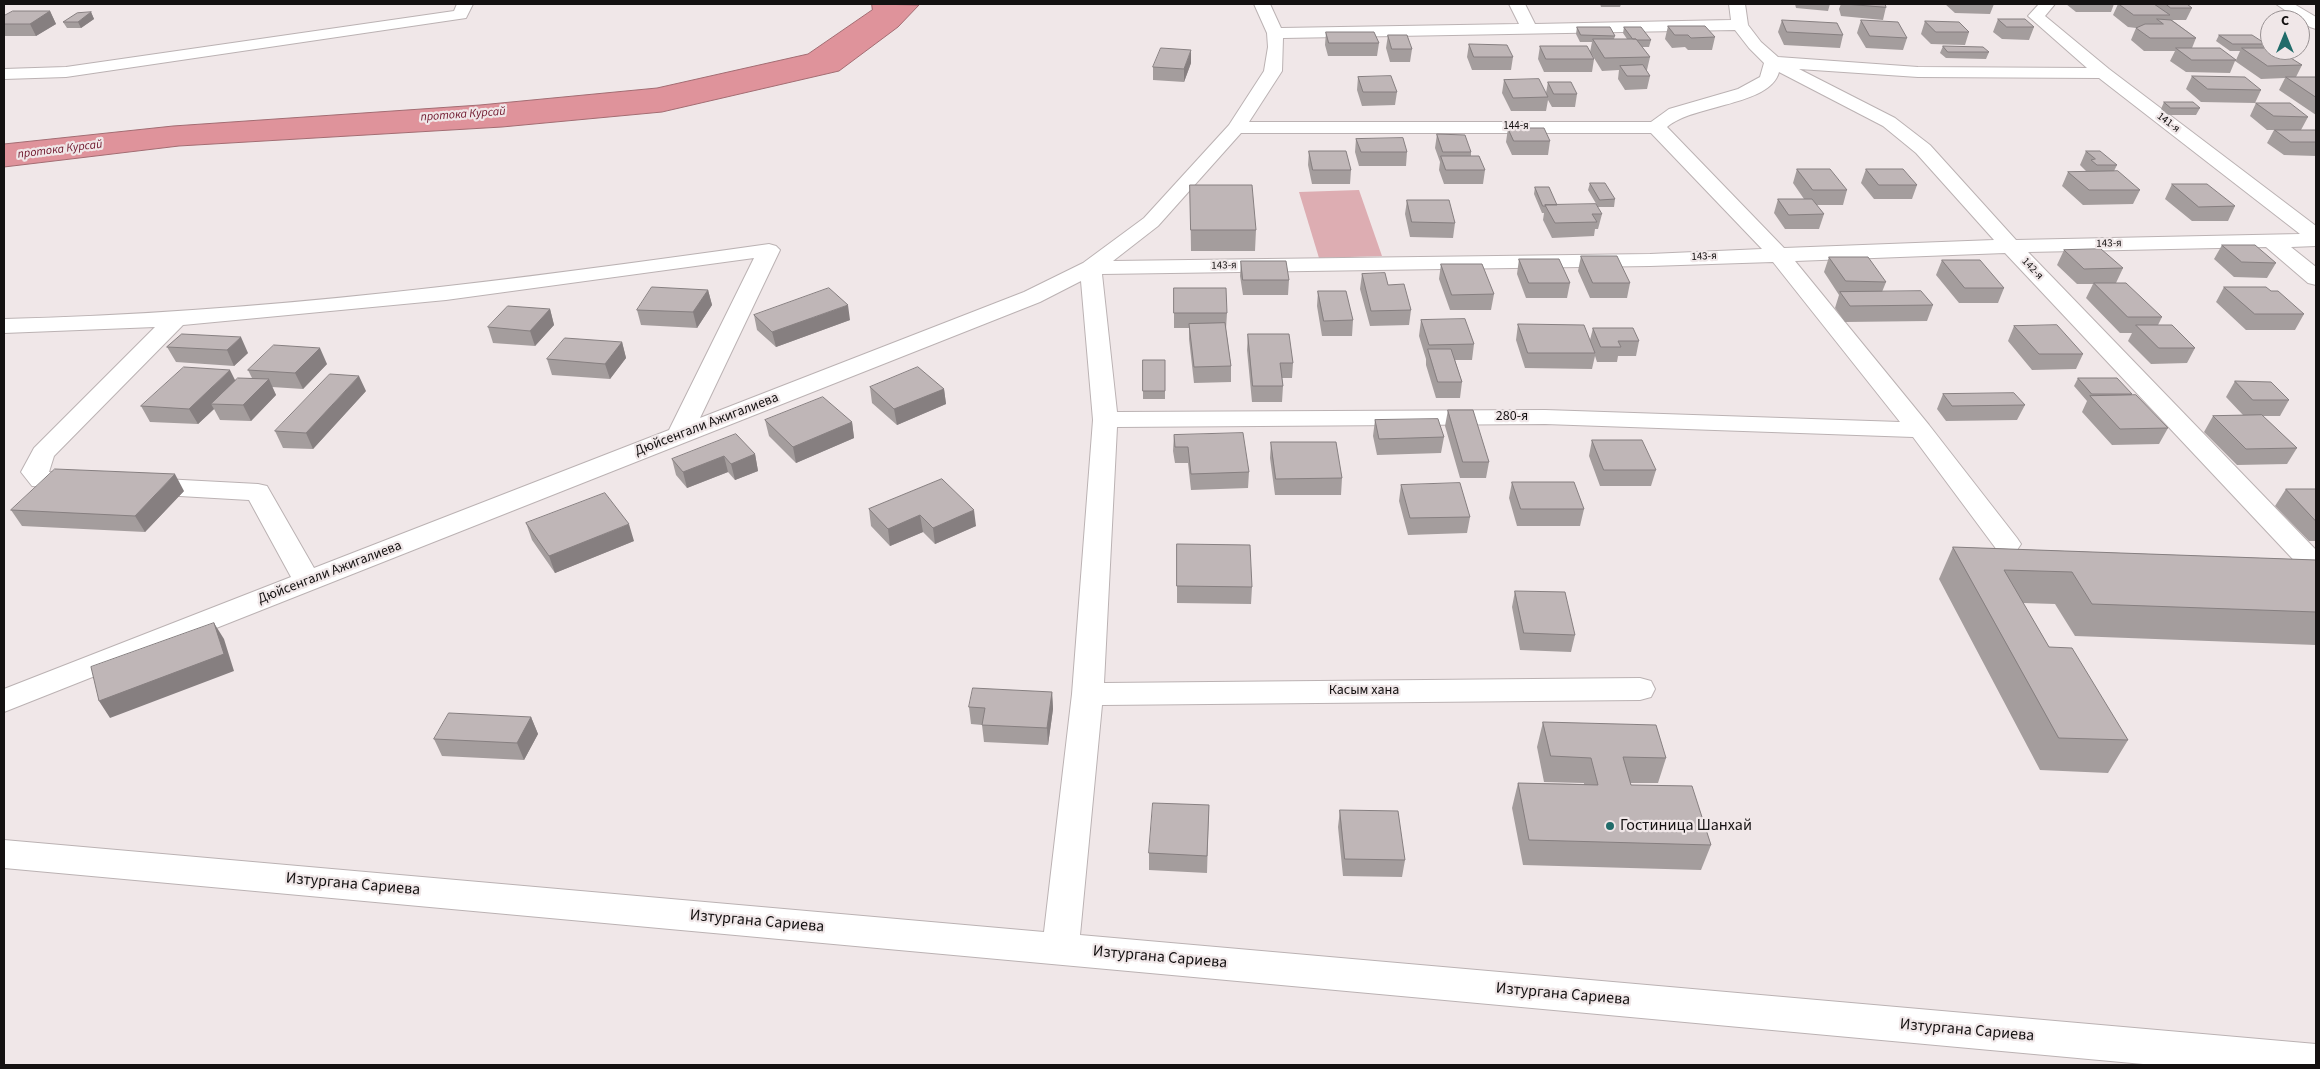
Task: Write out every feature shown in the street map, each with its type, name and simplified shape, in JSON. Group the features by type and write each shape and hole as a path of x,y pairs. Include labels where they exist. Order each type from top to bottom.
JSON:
{"street":[{"name":"Дюйсенгали Ажигалиева","path":"4,701 1032,297 1091,268 1151,222 1236,128 1273,71 1276,47 1275,33 1262,4"},
{"path":"1517,4 1530,29"},
{"path":"1275,33 1740,26 1737,4"},
{"name":"141-я","path":"2047,4 2036,16 2103,73 2316,236"},
{"path":"2284,4 2316,24"},
{"path":"4,74 66,72 463,9"},
{"name":"142-я","path":"1740,26 1755,45 1774,62 1889,122 1923,149 2010,246 2314,564"},
{"path":"2007,544 1920,430 1778,254 1656,127 1663,119 1681,110 1744,93 1768,80 1774,62 1918,72 2103,73"},
{"name":"144-я","path":"1236,128 1656,127"},
{"name":"143-я","path":"1091,268 1650,260 2010,246 2316,240"},
{"path":"2271,241 2316,278"},
{"path":"4,326 59,326 176,319 373,303 554,282 769,250 679,436"},
{"path":"1060,949 1088,694 1105,420 1091,268"},
{"path":"176,319 43,452 34,472 41,480 258,492 308,582"},
{"name":"280-я","path":"1105,420 1545,417 1920,430"},
{"name":"Касым хана","path":"1088,694 1640,689"},
{"name":"Изтургана Сариева","path":"4,854 2316,1062"}],"shaded area":[{"path":"1359,190 1382,256 1319,258 1299,192"}],"water":[{"name":"протока Курсай","path":"872,4 919,5 898,27 839,71 662,112 502,127 179,146 4,167 4,144 173,126 480,105 657,88 808,54 872,10"}],"building":[{"path":"1845,4 1885,4 1886,7"},
{"path":"2119,4 2154,4 2170,15 2134,15"},
{"path":"2166,4 2187,4 2192,8 2171,8"},
{"path":"13,11 50,11 30,24 4,24 4,16"},
{"path":"91,12 78,22 63,22 77,13"},
{"path":"1998,19 2025,19 2034,27 2007,27"},
{"path":"2157,19 2171,20 2196,38 2150,38 2136,28 2145,24 2163,24"},
{"path":"1782,20 1837,23 1843,35 1787,32"},
{"path":"1861,20 1898,22 1907,38 1870,36"},
{"path":"1925,21 1959,22 1969,32 1936,32"},
{"path":"1668,26 1705,26 1715,37 1691,38 1688,35 1675,35"},
{"path":"1577,27 1610,27 1615,36 1581,35"},
{"path":"1624,27 1641,27 1651,40 1633,39"},
{"path":"1326,32 1374,32 1379,43 1329,43"},
{"path":"1388,35 1407,35 1412,49 1392,49"},
{"path":"2219,35 2252,35 2260,40 2260,44 2233,44"},
{"path":"1593,39 1636,39 1650,57 1605,58"},
{"path":"1469,44 1507,45 1513,57 1474,57"},
{"path":"1540,46 1587,46 1594,59 1546,59"},
{"path":"1943,46 1983,47 1989,52 1948,52"},
{"path":"1161,48 1191,50 1184,69 1153,67"},
{"path":"2176,48 2220,48 2236,60 2192,60"},
{"path":"2242,48 2260,48 2260,60 2294,60 2302,65 2268,66"},
{"path":"1643,65 1650,76 1627,76 1620,66"},
{"path":"1391,76 1397,92 1363,92 1358,77"},
{"path":"2192,76 2245,77 2261,90 2208,89"},
{"path":"2286,77 2316,77 2316,97"},
{"path":"1539,79 1548,97 1513,98 1504,80"},
{"path":"1548,82 1571,82 1577,94 1554,94"},
{"path":"2164,102 2193,102 2200,108 2171,108"},
{"path":"2256,103 2290,103 2308,117 2274,116"},
{"path":"1508,128 1544,128 1550,141 1514,141"},
{"path":"2275,130 2316,130 2316,142 2291,142"},
{"path":"1437,134 1465,135 1471,152 1443,152"},
{"path":"1403,138 1407,152 1361,152 1356,139"},
{"path":"1309,151 1346,151 1351,170 1313,170"},
{"path":"2086,151 2100,151 2117,165 2097,165 2091,160 2095,159"},
{"path":"1441,156 1479,156 1485,170 1446,170"},
{"path":"1797,169 1830,169 1847,190 1813,190"},
{"path":"1866,169 1903,169 1917,185 1879,185"},
{"path":"2118,171 2140,190 2089,190 2068,172"},
{"path":"1590,183 1605,183 1615,199 1600,200"},
{"path":"2172,184 2207,184 2235,206 2199,207"},
{"path":"1190,185 1252,185 1256,230 1191,230"},
{"path":"1535,187 1549,187 1557,205 1543,206"},
{"path":"1778,199 1812,199 1824,214 1789,215"},
{"path":"1407,200 1449,200 1455,223 1412,222"},
{"path":"1596,204 1602,214 1592,214 1597,222 1555,223 1545,205"},
{"path":"2222,245 2255,245 2276,263 2242,262"},
{"path":"2101,249 2123,268 2084,269 2064,250"},
{"path":"1581,256 1617,256 1630,283 1593,283"},
{"path":"1829,257 1868,257 1886,282 1846,281"},
{"path":"1519,259 1559,259 1570,283 1529,283"},
{"path":"1942,260 1980,260 2004,288 1965,288"},
{"path":"1241,261 1286,261 1289,280 1243,280"},
{"path":"1441,264 1482,264 1494,294 1452,295"},
{"path":"1385,273 1388,285 1404,284 1411,310 1371,311 1362,274"},
{"path":"2094,283 2126,283 2162,317 2128,317"},
{"path":"652,287 708,290 693,312 637,310"},
{"path":"2224,287 2266,287 2271,291 2278,291 2304,314 2255,314"},
{"path":"829,288 848,305 772,332 754,315"},
{"path":"1174,288 1226,288 1227,313 1174,313"},
{"path":"1318,291 1346,291 1353,320 1324,321"},
{"path":"1921,291 1933,305 1850,306 1840,292"},
{"path":"508,306 550,309 530,331 488,327"},
{"path":"1465,319 1474,344 1429,345 1421,320"},
{"path":"1225,323 1231,366 1194,367 1189,324"},
{"path":"1518,324 1584,325 1595,353 1528,353"},
{"path":"2057,325 2083,354 2039,354 2014,326"},
{"path":"2136,325 2172,325 2195,348 2159,348"},
{"path":"1593,328 1633,328 1639,341 1618,341 1621,347 1601,347"},
{"path":"182,334 241,337 227,350 167,347"},
{"path":"1248,334 1289,334 1293,363 1280,363 1283,386 1253,386"},
{"path":"565,338 622,342 605,364 547,359"},
{"path":"274,345 320,348 295,373 248,370"},
{"path":"1428,349 1451,349 1462,382 1438,382"},
{"path":"1143,360 1165,360 1165,391 1143,391"},
{"path":"184,367 230,370 189,409 141,406"},
{"path":"918,367 944,389 894,409 870,387"},
{"path":"330,374 359,376 306,433 275,431"},
{"path":"238,378 269,379 243,405 211,404"},
{"path":"2078,378 2117,378 2132,394 2092,394"},
{"path":"2235,381 2271,382 2289,400 2253,400"},
{"path":"2014,393 2025,405 1952,406 1943,394"},
{"path":"2136,395 2168,428 2120,429 2090,396"},
{"path":"823,397 852,422 793,447 765,420"},
{"path":"1448,410 1473,410 1489,462 1463,462"},
{"path":"2262,415 2297,448 2246,449 2213,416"},
{"path":"1438,419 1444,437 1379,439 1375,420"},
{"path":"1243,433 1249,472 1191,474 1188,447 1175,447 1174,435"},
{"path":"736,434 755,454 731,464 724,456 683,472 672,459"},
{"path":"1592,440 1642,440 1656,470 1604,470"},
{"path":"1271,442 1336,442 1342,478 1276,479"},
{"path":"55,469 175,474 135,516 11,510"},
{"path":"942,479 974,510 933,528 920,515 888,529 869,509"},
{"path":"1512,482 1574,482 1584,509 1521,509"},
{"path":"1460,483 1470,517 1410,518 1401,485"},
{"path":"2286,489 2316,489 2316,521"},
{"path":"605,493 629,524 549,556 526,523"},
{"path":"1177,544 1250,545 1252,587 1177,586"},
{"path":"1953,547 2316,560 2316,612 2092,604 2072,572 2004,570 2049,647 2072,648 2128,740 2059,738"},
{"path":"1515,591 1565,592 1575,635 1524,633"},
{"path":"214,623 224,654 99,701 91,667"},
{"path":"973,688 1052,692 1047,728 982,725 985,708 969,707"},
{"path":"449,713 531,717 517,743 434,739"},
{"path":"1543,722 1656,725 1666,758 1623,757 1631,785 1692,786 1711,845 1529,840 1518,783 1598,785 1591,758 1551,756"},
{"path":"1153,803 1209,805 1207,856 1149,853"},
{"path":"1340,810 1398,811 1405,860 1345,859"}],"place":[{"name":"Гостиница Шанхай","path":"1610,826"}]}
